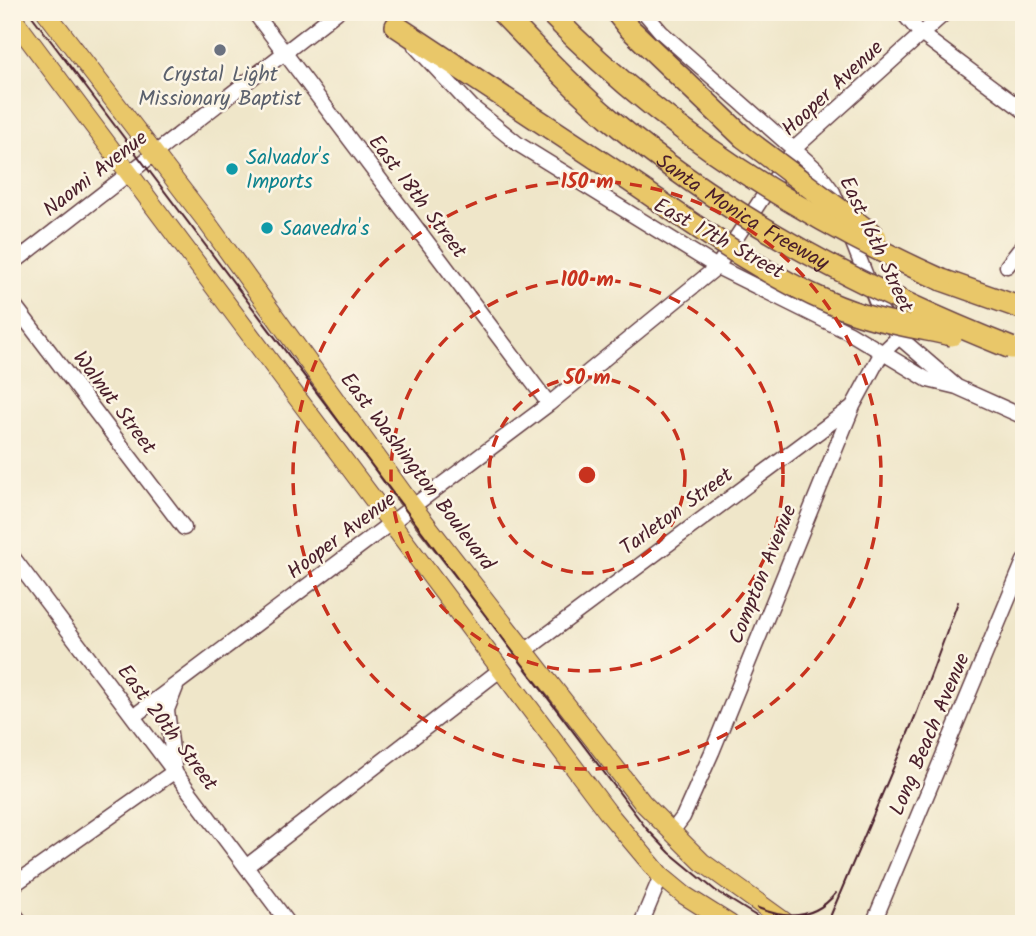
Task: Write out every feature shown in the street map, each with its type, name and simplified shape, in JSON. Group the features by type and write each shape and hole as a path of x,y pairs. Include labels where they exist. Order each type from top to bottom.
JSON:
{"highway":[{"name":"Santa Monica Freeway","path":"501,12 610,119 685,179 818,261 909,307 1018,349"},
{"name":"Santa Monica Freeway","path":"549,12 635,93 745,176 871,248 972,292 1024,309"},
{"path":"391,19 756,263 829,303 875,319 1018,349"},
{"path":"622,20 743,137 855,223 942,280"},
{"path":"972,292 1024,303"}],"main road":[{"name":"East Washington Boulevard","path":"46,12 206,221 413,507 642,802 702,862 788,924"},
{"path":"12,17 609,814 661,876 684,895 730,924"}],"street":[{"name":"East 18th Street","path":"254,12 549,404"},
{"name":"Naomi Avenue","path":"12,264 337,12"},
{"name":"East 16th Street","path":"644,12 661,32 795,148 833,192 878,306 899,337 957,387 1024,417"},
{"path":"902,12 921,34 1024,111"},
{"name":"Hooper Avenue","path":"134,716 549,404 717,267 795,148 946,12"},
{"name":"East 17th Street","path":"391,19 472,107 519,144 717,267 850,333 928,380 957,387"},
{"path":"1007,266 1024,244"},
{"name":"Walnut Street","path":"12,302 184,528"},
{"name":"Compton Avenue","path":"671,833 682,817 712,752 853,406 881,354 899,337"},
{"name":"Tarleton Street","path":"525,651 853,406"},
{"name":"East 20th Street","path":"12,556 289,924"},
{"name":"Long Beach Avenue","path":"873,924 1024,561"},
{"path":"247,866 500,670"},
{"path":"12,886 175,771 167,710 177,683"},
{"path":"641,924 661,876"},
{"path":"12,911 22,924"}],"tram line":[{"path":"29,12 646,828 670,853 716,891 769,924"},
{"path":"827,924 917,712 958,602"},
{"path":"758,908 779,914 800,915 819,908 836,893"}],"place":[{"name":"Crystal Light Missionary Baptist","path":"220,50"},
{"name":"Salvador's Imports","path":"232,169"},
{"name":"Saavedra's","path":"267,228"}]}
